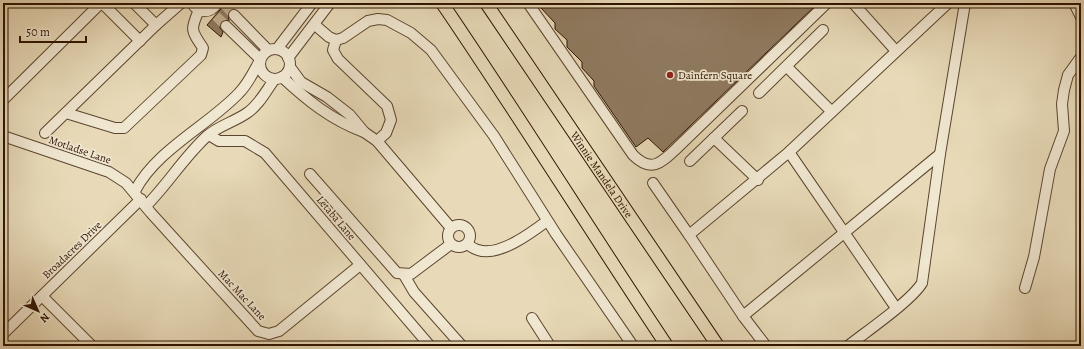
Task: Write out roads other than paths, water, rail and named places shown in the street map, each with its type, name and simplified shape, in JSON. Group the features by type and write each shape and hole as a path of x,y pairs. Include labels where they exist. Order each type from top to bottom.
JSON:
{"main road":[{"path":"442,3 498,86 596,240 667,346"},
{"name":"Winnie Mandela Drive","path":"486,3 718,346"}],"street":[{"path":"3,100 101,3 140,41"},
{"path":"134,3 156,25"},
{"path":"45,133 156,25 181,3"},
{"path":"260,60 273,50 312,3"},
{"path":"278,78 330,3"},
{"path":"528,3 633,156 642,163 651,166 664,159 678,147 827,3"},
{"path":"689,235 758,180 948,3"},
{"path":"848,346 896,308 919,288 922,283 940,154 965,3"},
{"path":"1074,3 1081,17"},
{"path":"853,4 896,51"},
{"path":"66,113 115,128 124,128 201,55 203,48 192,32 196,7 218,8"},
{"path":"234,15 247,29 273,50 284,52 301,82 327,98 350,115 364,132"},
{"path":"315,25 329,38 336,40 344,38 368,22 378,19 387,20 411,33 431,50 494,136 546,221 633,346"},
{"path":"226,26 260,60 261,72 269,78 278,78 316,108 345,125 364,132 377,141 451,228"},
{"path":"238,38 247,29"},
{"path":"759,93 823,30"},
{"path":"336,40 333,50 338,59 387,106 391,120 386,133 377,141"},
{"path":"1025,288 1035,250 1050,169 1064,131 1062,104 1064,90 1068,75 1081,56"},
{"name":"Broadacres Drive","path":"141,199 141,180 159,161 240,92 260,60"},
{"path":"787,67 831,111"},
{"name":"Broadacres Drive","path":"3,334 141,199 162,189 191,151 209,135 248,113 260,101 278,78"},
{"path":"690,161 742,111"},
{"name":"Letaba Lane","path":"209,135 219,141 244,141 265,153 430,346"},
{"name":"Motladse Lane","path":"3,136 108,172 126,182 141,199"},
{"path":"714,138 758,180"},
{"path":"788,152 843,234 896,308"},
{"path":"742,316 940,154"},
{"path":"310,174 397,273 404,275 411,274 451,244"},
{"path":"653,183 742,316 766,346"},
{"name":"Mac Mac Lane","path":"141,199 258,331 274,333 279,330 360,265"},
{"path":"467,244 478,251 499,249 522,239 546,221"},
{"path":"458,225 466,228 470,236 467,244 459,247 451,244 448,236 451,228 458,225"},
{"path":"404,275 414,292 462,346"},
{"path":"42,296 92,346"},
{"path":"532,318 550,346"}],"tunnel":[{"path":"225,5 234,15"},
{"path":"216,16 226,26"}],"place":[{"name":"Dainfern Square","path":"670,75"}]}
